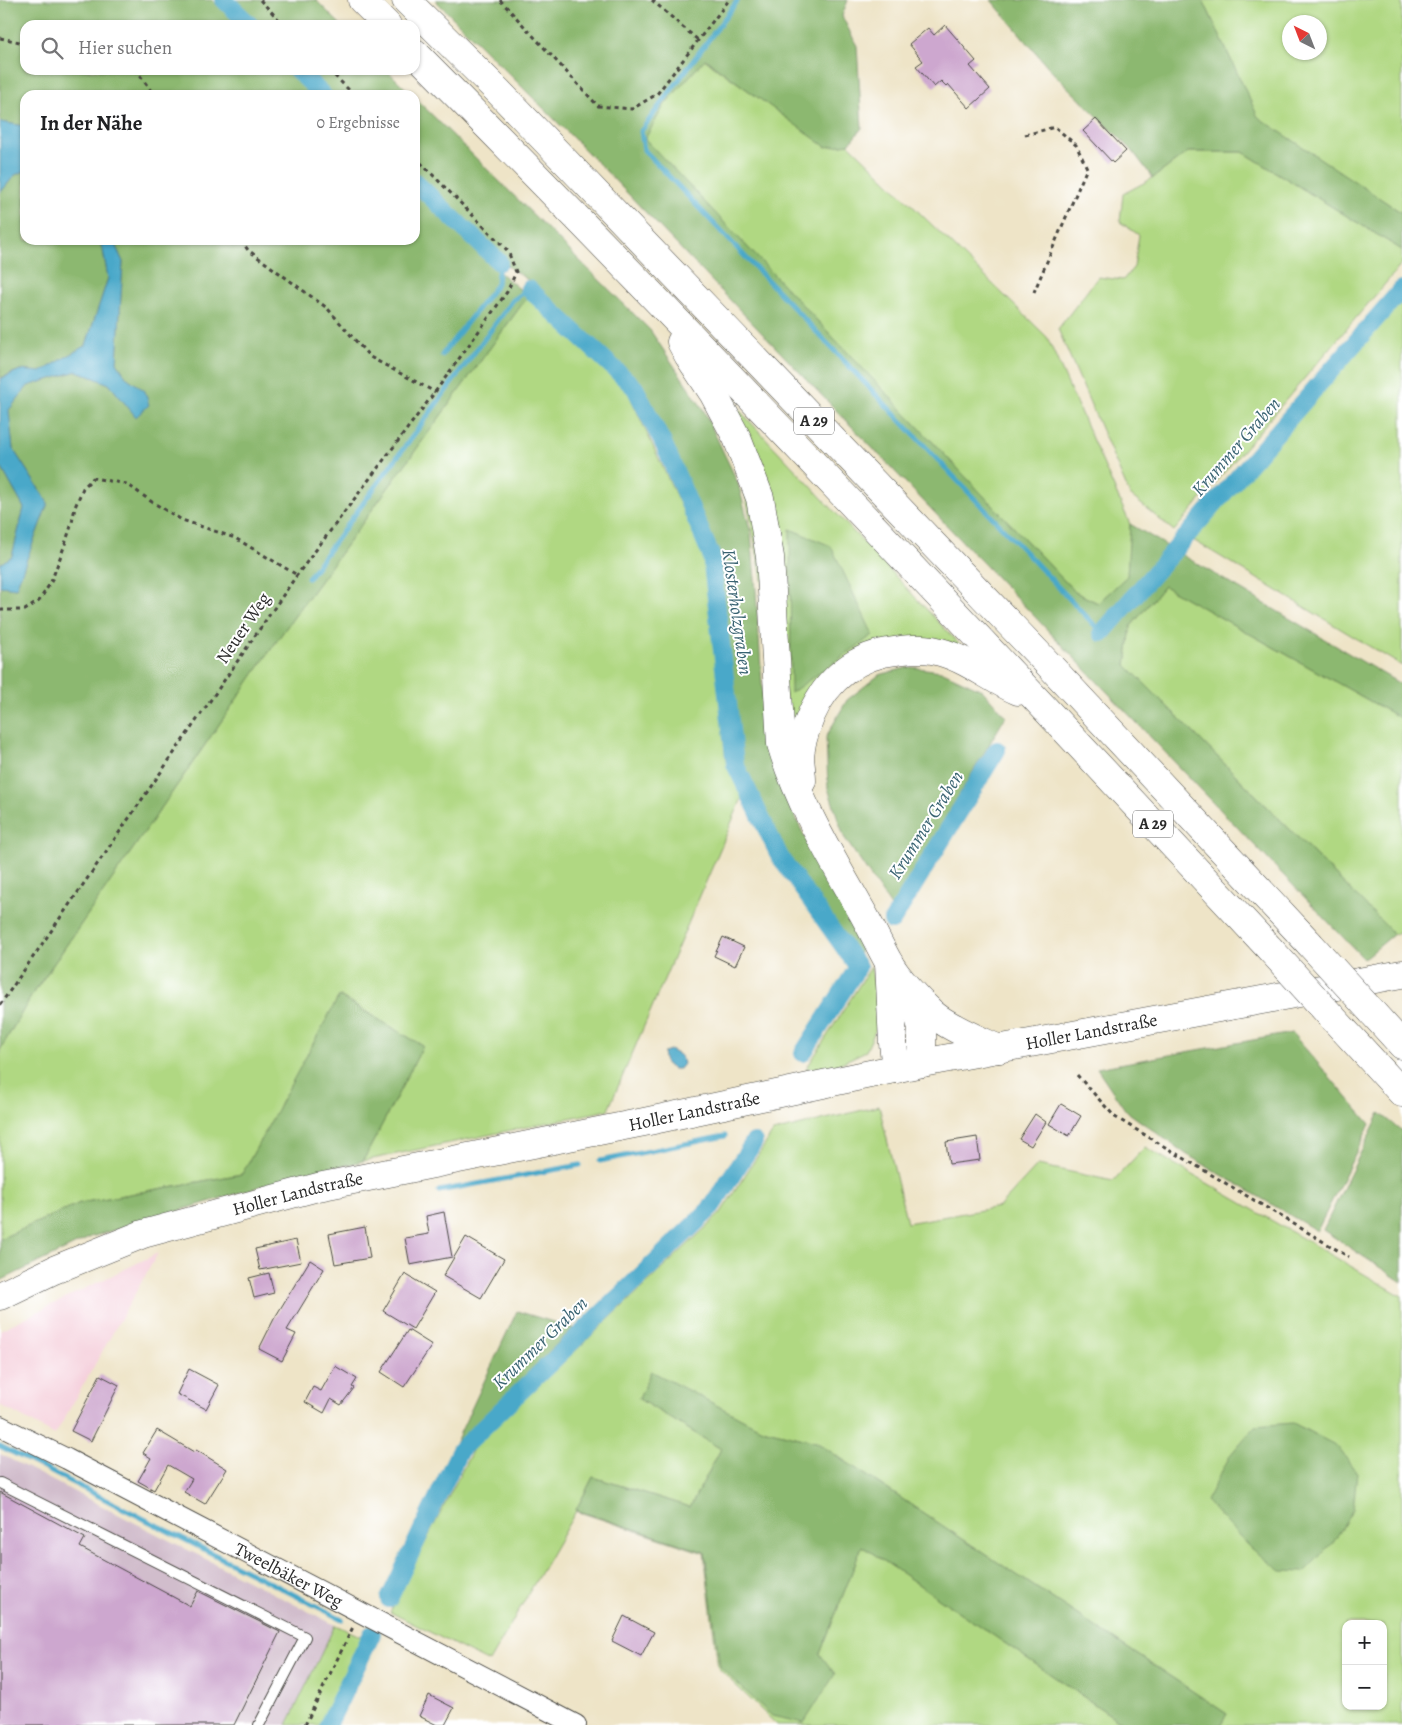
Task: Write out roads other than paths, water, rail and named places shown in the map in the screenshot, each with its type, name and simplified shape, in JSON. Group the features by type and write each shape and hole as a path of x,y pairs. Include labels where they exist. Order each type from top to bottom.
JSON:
{"main road":[{"path":"362,0 382,20"},
{"name":"A 29","path":"406,0 498,91 1029,645 1309,943 1402,1045"},
{"name":"A 29","path":"420,58 667,312 1036,699 1270,949 1402,1094"},
{"path":"667,312 688,356 713,393 737,438 760,498 770,557 781,744 787,765 804,805 889,963 911,991 933,1014 960,1030 999,1048"},
{"path":"804,805 800,754 802,740 812,709 836,678 852,664 894,651 912,649 931,650 952,655 970,663 1002,684 1036,699"},
{"path":"889,963 896,1069"},
{"name":"Holler Landstraße","path":"0,1296 54,1270 143,1234 318,1187 644,1122 922,1063 1402,974"},
{"path":"911,991 922,1028 922,1063"}],"street":[{"name":"Tweelbäker Weg","path":"0,1426 75,1463 576,1725"}],"lane":[{"path":"0,1482 305,1637 259,1725"}],"water":[{"path":"0,122 20,125 20,173 15,175 0,193"},
{"path":"101,245 115,245 123,262 117,362 126,377 145,391 149,405 136,417 109,384 77,371 28,386 9,410 13,449 48,503 16,588 0,586 0,564 12,556 24,508 0,465 0,379 20,370 41,372 86,345 108,278"},
{"path":"670,1050 681,1056 683,1064 679,1069 673,1069 665,1062 664,1052"}],"waterway":[{"name":"Klosterholzgraben","path":"224,0 245,20"},
{"path":"738,0 641,131 644,150 1102,633"},
{"name":"Klosterholzgraben","path":"302,75 318,90"},
{"name":"Klosterholzgraben","path":"420,187 499,262"},
{"path":"442,355 497,284 499,262"},
{"path":"308,578 513,300 529,289"},
{"name":"Klosterholzgraben","path":"529,289 635,388 665,447 711,555 735,764 780,857 858,967 803,1053"},
{"name":"Krummer Graben","path":"1102,633 1402,289"},
{"name":"Krummer Graben","path":"892,921 997,750"},
{"path":"600,1161 725,1136"},
{"name":"Krummer Graben","path":"389,1599 460,1450 710,1209 754,1142"},
{"path":"439,1191 580,1165"},
{"path":"0,1446 342,1619"},
{"name":"Krummer Graben","path":"328,1725 372,1634"}]}
